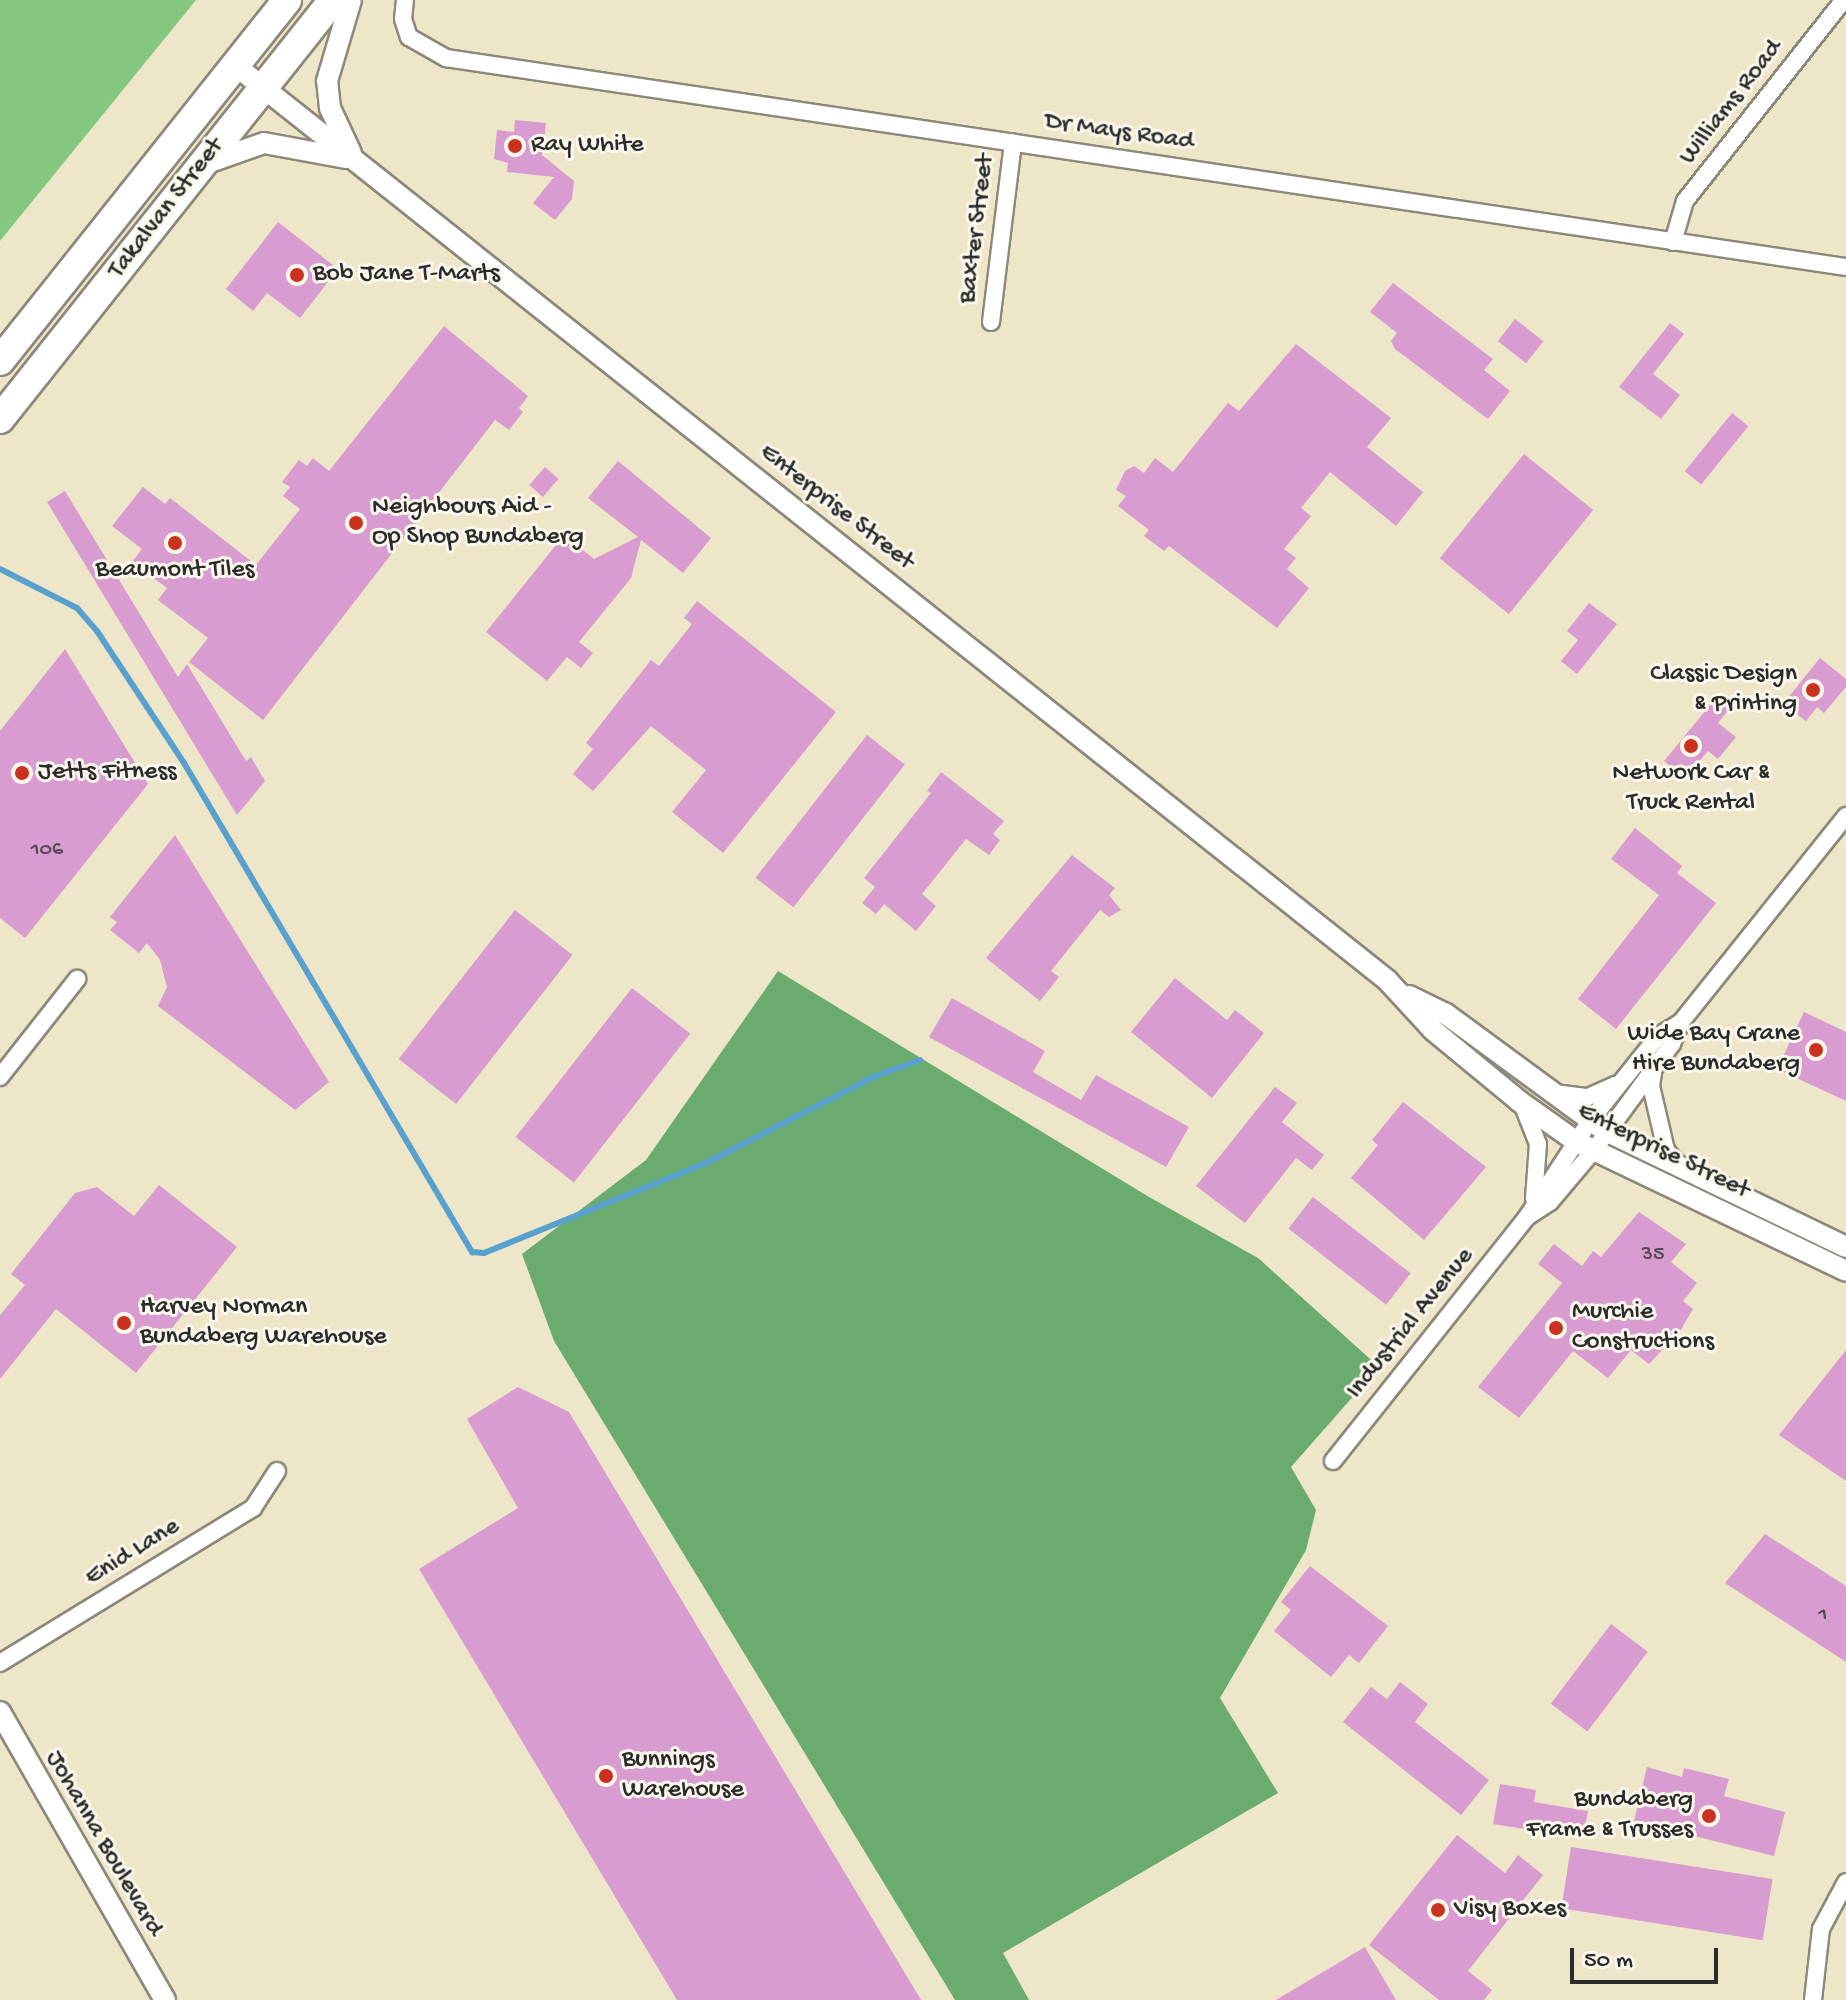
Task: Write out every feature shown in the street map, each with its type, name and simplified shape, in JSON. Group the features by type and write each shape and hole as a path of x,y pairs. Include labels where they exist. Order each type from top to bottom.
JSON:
{"highway":[{"name":"Takalvan Street","path":"0,361 287,0"},
{"name":"Takalvan Street","path":"0,419 333,0"}],"street":[{"path":"351,0 327,81 330,108 354,160"},
{"name":"Dr Mays Road","path":"405,0 403,19 417,45 446,58 1846,267"},
{"name":"Williams Road","path":"1673,242 1685,201 1844,0"},
{"name":"Enterprise Street","path":"236,66 1401,993 1433,1030 1519,1101 1586,1146 1846,1271"},
{"name":"Baxter Street","path":"991,322 1013,142"},
{"path":"204,164 264,143 354,160"},
{"name":"Industrial Avenue","path":"1597,1126 1655,1065 1681,1022 1846,816"},
{"path":"0,1077 77,979"},
{"name":"Enterprise Street","path":"1401,993 1446,1014 1544,1090 1597,1126 1846,1247"},
{"name":"Industrial Avenue","path":"1333,1461 1530,1209 1550,1202 1624,1079 1658,1036 1681,1022"},
{"path":"1655,1065 1651,1086 1666,1150 1678,1165"},
{"path":"1544,1090 1588,1097 1624,1079"},
{"path":"1519,1101 1538,1144 1530,1209"},
{"name":"Enid Lane","path":"0,1663 253,1508 277,1471"},
{"name":"Johanna Boulevard","path":"0,1712 165,2000"},
{"path":"1813,2000 1821,1929 1846,1882"}],"green space":[{"path":"0,0 196,0 0,241"},
{"path":"778,971 1149,1197 1258,1258 1379,1367 1291,1467 1316,1510 1306,1550 1220,1698 1278,1793 1003,1953 1029,2000 955,2000 554,1341 522,1254 646,1160"}],"building":[{"path":"515,120 546,123 542,155 574,181 572,199 555,220 533,203 554,177 507,172 508,163 494,159 497,130 514,132"},
{"name":"Bob Jane T-Marts","path":"278,222 338,269 300,318 267,293 253,311 226,289"},
{"path":"1393,283 1493,359 1484,370 1510,391 1488,419 1395,349 1391,341 1397,333 1370,312"},
{"path":"1515,319 1543,341 1526,363 1498,341"},
{"path":"1670,323 1684,334 1653,374 1680,395 1661,419 1619,387"},
{"path":"444,326 528,396 519,408 523,412 509,430 495,420 263,720 189,662 208,638 158,600 167,588 132,562 142,549 112,526 143,487 165,504 170,498 256,565 300,509 283,496 290,487 282,482 299,460 307,466 313,458 329,471"},
{"path":"1296,344 1391,418 1367,447 1423,492 1396,526 1330,472 1301,508 1311,516 1284,549 1296,558 1287,569 1309,588 1277,628 1169,546 1164,551 1144,536 1149,530 1118,506 1126,496 1116,490 1125,471 1134,466 1144,473 1155,458 1173,472 1228,403 1239,411"},
{"path":"1732,413 1748,426 1701,485 1685,471"},
{"path":"1524,454 1593,510 1509,614 1440,558"},
{"path":"618,461 711,538 683,573 641,540 631,578 579,642 593,653 581,668 567,657 547,681 486,632 564,535 594,559 638,537 588,498"},
{"path":"545,467 559,479 543,497 529,485"},
{"path":"65,491 178,677 187,664 246,761 251,757 265,781 237,815 47,502"},
{"path":"697,601 836,712 723,853 672,812 706,770 651,726 593,791 573,774 593,749 586,743 651,660 659,666 692,624 684,618"},
{"path":"1589,603 1617,624 1577,674 1561,661 1578,640 1567,631"},
{"path":"65,649 148,784 25,938 0,918 0,731"},
{"name":"Classic Design & Printing","path":"1820,658 1846,679 1846,687 1824,713 1817,707 1806,721 1783,704"},
{"path":"1720,693 1733,704 1718,723 1736,737 1718,759 1708,751 1685,778 1664,761"},
{"path":"867,735 905,765 793,907 756,878"},
{"path":"941,772 1004,821 993,834 1000,840 989,855 966,839 922,894 936,906 916,931 884,904 876,914 862,903 875,887 864,878 931,793 927,791"},
{"path":"1635,828 1682,866 1677,873 1716,903 1616,1029 1578,999 1659,895 1611,859"},
{"path":"175,835 329,1082 295,1110 158,1006 167,987 160,960 147,943 139,953 110,930 117,922 110,917"},
{"path":"1072,855 1115,888 1109,895 1121,910 1109,917 1100,910 1051,971 1059,977 1040,1001 986,958"},
{"path":"515,910 573,955 456,1104 399,1059"},
{"path":"1175,978 1227,1020 1235,1010 1264,1033 1212,1098 1131,1032"},
{"path":"632,988 690,1034 574,1182 516,1137"},
{"path":"952,998 1045,1051 1033,1072 1081,1100 1096,1075 1189,1127 1166,1167 929,1037"},
{"name":"Wide Bay Crane Hire Bundaberg","path":"1804,1012 1846,1032 1846,1101 1777,1069"},
{"path":"1275,1087 1297,1103 1282,1122 1324,1155 1312,1170 1296,1158 1245,1223 1196,1186"},
{"path":"1403,1102 1486,1167 1424,1240 1351,1178 1378,1145 1372,1140"},
{"name":"Harvey Norman Bundaberg Warehouse","path":"159,1185 237,1247 136,1373 56,1309 0,1379 0,1315 25,1285 11,1274 75,1193 97,1187 134,1216"},
{"path":"1313,1197 1411,1273 1386,1305 1288,1229"},
{"path":"1639,1212 1686,1244 1671,1262 1697,1283 1683,1301 1693,1309 1680,1331 1649,1364 1631,1350 1608,1378 1573,1351 1519,1418 1478,1387 1562,1283 1538,1264 1554,1244 1582,1266 1593,1251 1601,1257"},
{"path":"1846,1350 1846,1481 1779,1435"},
{"path":"518,1387 569,1412 921,2000 677,2000 419,1569 518,1508 467,1419"},
{"path":"1765,1534 1846,1586 1846,1662 1725,1583"},
{"path":"1310,1566 1388,1626 1359,1663 1349,1655 1331,1677 1274,1631 1291,1610 1281,1602"},
{"path":"1611,1624 1648,1652 1588,1732 1551,1704"},
{"path":"1400,1682 1428,1704 1415,1722 1489,1780 1461,1815 1343,1722 1371,1687 1387,1699"},
{"name":"Bundaberg Frame & Trusses","path":"1647,1767 1682,1777 1684,1768 1729,1779 1724,1796 1785,1812 1774,1856 1634,1821"},
{"path":"1500,1784 1536,1790 1534,1802 1588,1811 1586,1822 1574,1837 1493,1824"},
{"name":"Visy Boxes","path":"1457,1835 1505,1873 1518,1855 1543,1875 1468,1971 1492,1990 1484,2000 1439,2000 1369,1945"},
{"path":"1571,1847 1772,1879 1763,1940 1561,1908"},
{"path":"1365,1947 1396,2000 1276,2000"}],"waterway":[{"path":"0,569 77,608 97,631 184,763 472,1252 484,1253 706,1163 873,1077 920,1060"}],"place":[{"name":"Ray White","path":"515,146"},
{"name":"Bob Jane T-Marts","path":"297,275"},
{"name":"Neighbours Aid - Op Shop Bundaberg","path":"356,523"},
{"name":"Beaumont Tiles","path":"175,543"},
{"name":"Classic Design & Printing","path":"1813,690"},
{"name":"Network Car & Truck Rental","path":"1691,746"},
{"name":"Jetts Fitness","path":"22,773"},
{"name":"Wide Bay Crane Hire Bundaberg","path":"1816,1050"},
{"name":"Harvey Norman Bundaberg Warehouse","path":"124,1323"},
{"name":"Murchie Constructions","path":"1556,1328"},
{"name":"Bunnings Warehouse","path":"606,1776"},
{"name":"Bundaberg Frame & Trusses","path":"1709,1816"},
{"name":"Visy Boxes","path":"1438,1910"}]}
